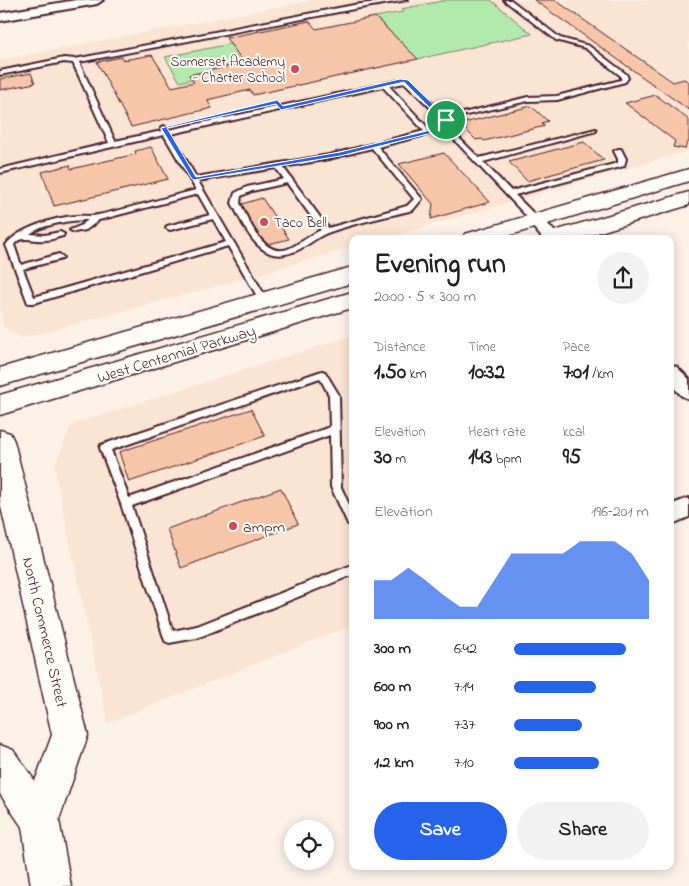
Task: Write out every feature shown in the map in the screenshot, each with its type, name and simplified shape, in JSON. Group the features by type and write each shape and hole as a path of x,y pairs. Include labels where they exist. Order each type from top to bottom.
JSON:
{"main road":[{"path":"486,235 689,175"},
{"path":"566,235 689,198"},
{"name":"West Centennial Parkway","path":"0,377 349,276"},
{"name":"West Centennial Parkway","path":"0,405 349,301"},
{"name":"North Commerce Street","path":"0,442 70,736 40,820"},
{"name":"North Commerce Street","path":"0,763 40,820 51,886"}],"street":[{"path":"0,17 97,0"},
{"path":"535,220 549,235"},
{"path":"674,376 689,391"},
{"path":"674,513 689,507"}],"lane":[{"path":"0,73 64,60 75,61 354,7 404,0"},
{"path":"194,179 329,157 428,132 446,124 451,117 528,99 557,98 623,81 624,75 587,48 558,40 507,0"},
{"path":"75,61 113,144"},
{"path":"0,171 113,144 406,81 478,162 535,220"},
{"path":"384,85 428,132"},
{"path":"478,162 594,130"},
{"path":"167,133 264,301"},
{"path":"289,180 250,189 238,196 236,203 264,249 272,252 290,251 311,237 326,231 410,208 418,199 374,146"},
{"path":"509,194 621,164 622,159 618,150"},
{"path":"278,165 326,231"},
{"path":"201,191 96,218 74,218 33,228 23,236 14,239 10,245 31,301 230,243"},
{"path":"170,228 216,216"},
{"path":"73,227 83,228 96,218"},
{"path":"23,236 45,238 59,231"},
{"path":"18,268 59,257"},
{"path":"349,515 336,487 334,395 322,374 105,448 126,504 169,637 197,632 349,571"},
{"path":"126,504 335,429"}],"shaded area":[{"path":"315,0 689,0 689,151 396,235 349,235 349,248 229,283 22,338 4,327 0,310 0,60"},
{"path":"349,337 349,626 108,723 54,467 72,424"}],"green space":[{"path":"447,0 491,0 532,34 418,59 375,17 403,12 401,9"},
{"path":"230,44 244,63 189,75 192,79 180,82 165,57"}],"building":[{"path":"534,0 555,0 673,82 684,79 689,82 689,110"},
{"name":"Somerset Academy - Charter School","path":"375,17 418,59 253,95 250,90 207,100 212,108 131,127 97,62 121,57 123,60 152,55 172,87 194,82 189,75 244,63 226,38 309,21 316,29"},
{"path":"31,73 35,83 0,90 0,79"},
{"path":"656,95 689,120 689,142 685,149 673,147 675,141 625,103"},
{"path":"531,106 548,121 542,123 545,126 484,141 482,139 476,140 460,124"},
{"path":"584,142 604,160 527,181 509,162"},
{"path":"151,147 168,179 54,206 42,172 70,165 71,169 136,154 135,151"},
{"path":"444,153 490,202 431,219 433,204 399,164"},
{"name":"Taco Bell","path":"262,198 289,239 265,245 239,205"},
{"path":"251,409 265,436 129,482 119,452"},
{"name":"ampm","path":"281,488 298,524 181,568 167,529"}],"place":[{"name":"Somerset Academy - Charter School","path":"295,69"},
{"name":"Taco Bell","path":"264,222"},
{"name":"ampm","path":"233,526"}],"route":[{"path":"400,81 406,81 446,120 446,128 340,154 194,179 164,128 277,102 281,108 400,81"}]}
